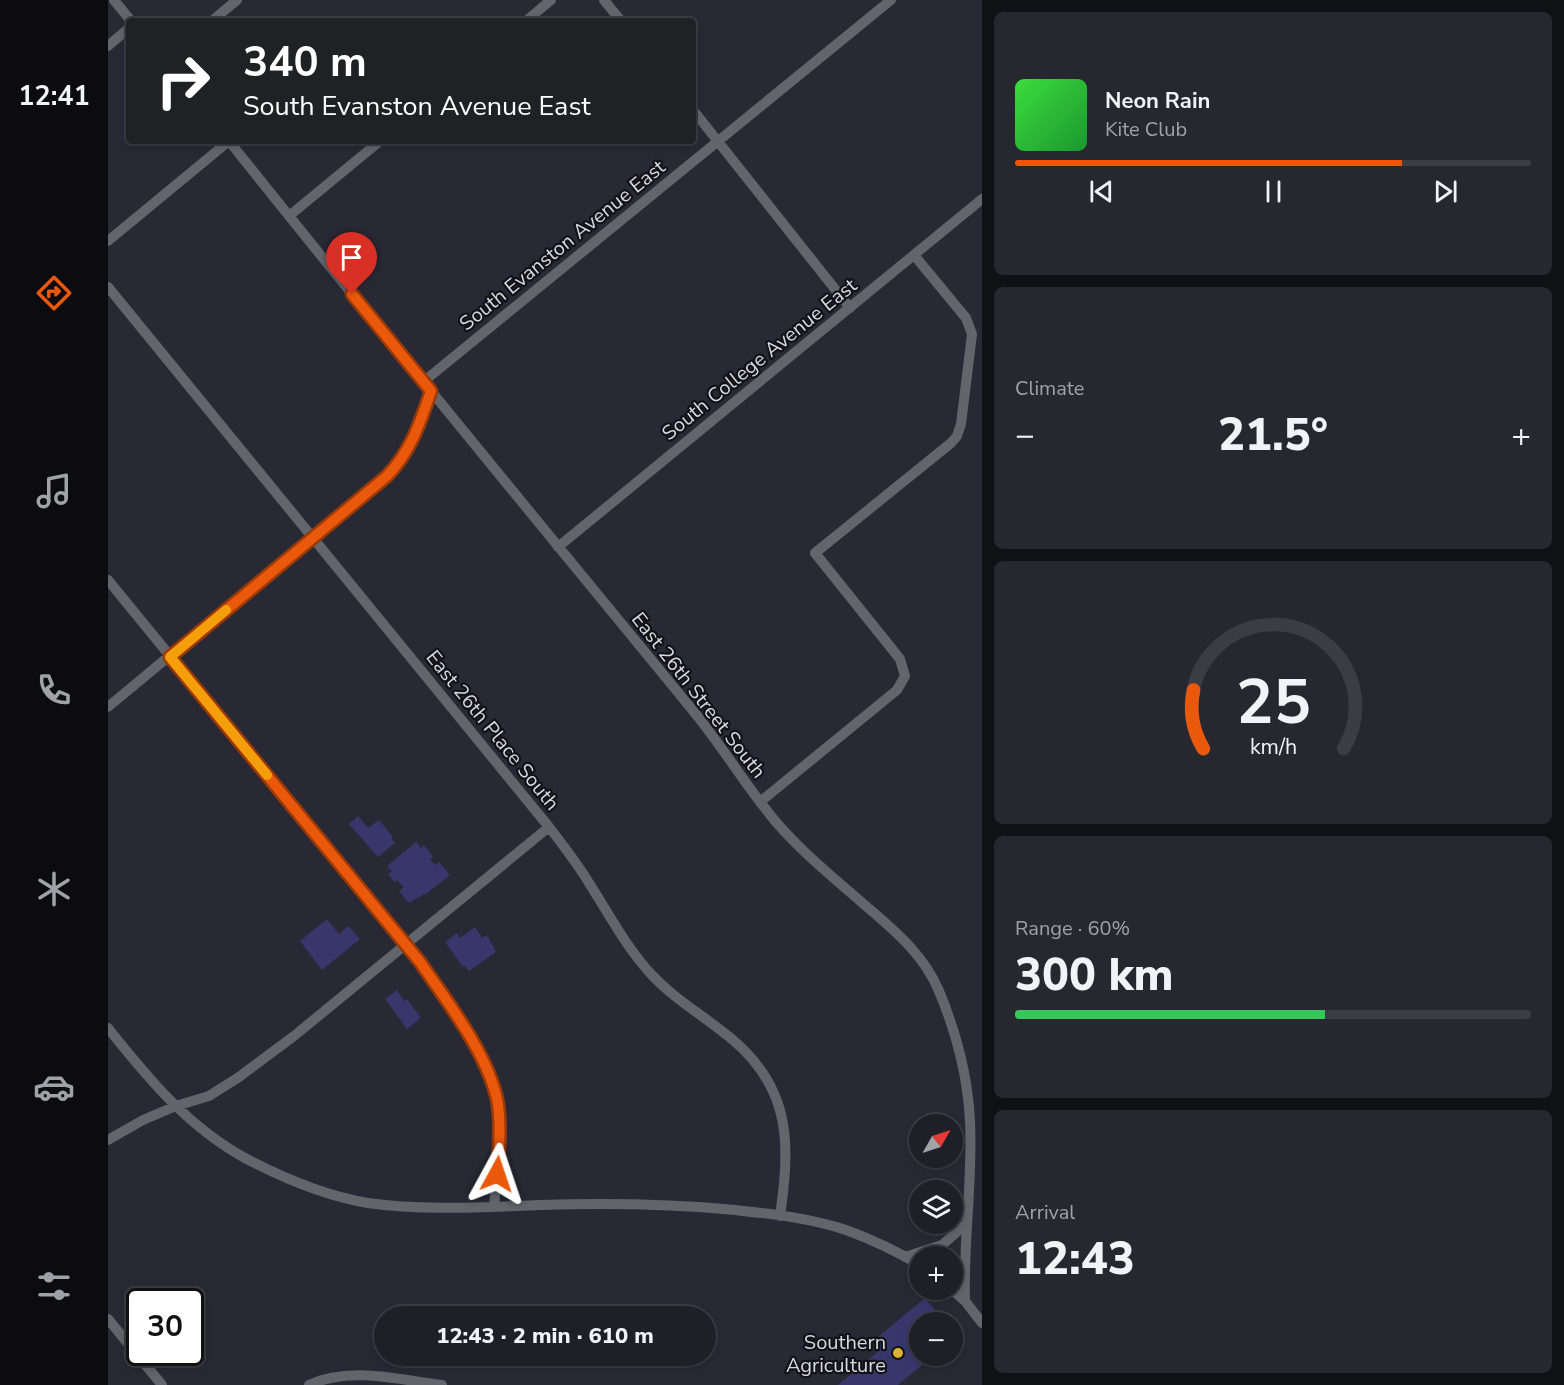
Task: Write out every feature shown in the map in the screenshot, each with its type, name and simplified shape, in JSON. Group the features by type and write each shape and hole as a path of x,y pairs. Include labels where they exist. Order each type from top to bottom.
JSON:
{"street":[{"path":"114,0 129,18"},
{"path":"216,18 237,0"},
{"path":"530,18 551,0"},
{"path":"604,0 619,18"},
{"name":"South Evanston Avenue East","path":"423,382 891,0"},
{"path":"108,45 126,30"},
{"path":"696,114 850,308"},
{"path":"108,241 225,144"},
{"name":"East 26th Street South","path":"231,144 423,382 693,710 760,802 813,860 902,938 924,964 938,990 958,1047 968,1098 970,1147 964,1273 965,1301"},
{"path":"289,216 376,144"},
{"name":"South College Avenue East","path":"558,547 982,199"},
{"path":"760,802 897,690 905,676 900,659 815,553 951,443 957,436 961,424 972,334 966,318 914,255"},
{"name":"East 26th Place South","path":"108,287 549,827 650,973 684,1004 733,1040 766,1079 774,1094 784,1129 787,1153 780,1216"},
{"path":"108,707 399,464 418,428 431,391"},
{"path":"108,580 405,945 451,1006 476,1047 497,1102 500,1128 494,1207"},
{"path":"108,1140 143,1120 176,1106 209,1096 239,1077 294,1036 549,827"},
{"path":"108,1028 154,1084 176,1106 215,1138 243,1157 301,1184 366,1202 399,1206 439,1208 580,1204 659,1205 780,1216 807,1220 844,1230 909,1259"},
{"path":"905,1257 942,1245 967,1223"},
{"path":"965,1301 982,1323"},
{"path":"108,1319 162,1385"},
{"path":"309,1385 322,1379 352,1374 442,1385"}],"building":[{"path":"358,816 368,828 379,820 395,843 378,857 349,824"},
{"path":"416,842 421,848 424,845 433,857 430,859 435,865 439,862 450,875 425,895 409,903 399,891 404,887 397,880 394,882 388,874 392,871 387,866"},
{"path":"327,919 339,934 349,926 360,939 322,970 300,941"},
{"path":"475,927 482,938 487,935 496,952 469,971 465,966 463,967 445,942 457,933 460,938"},
{"path":"397,990 404,1001 407,999 421,1018 407,1029 385,999"},
{"name":"Southern Agriculture","path":"923,1300 927,1300 937,1312 909,1312 909,1366 921,1366 898,1385 838,1385 880,1350 873,1341"}],"slow traffic":[{"path":"226,610 170,657 267,775"}],"place":[{"name":"Southern Agriculture","path":"898,1353"}],"route":[{"path":"352,294 431,391 409,448 399,464 387,476 170,657 420,962 451,1006 476,1047 497,1102 500,1128 497,1174"}]}
